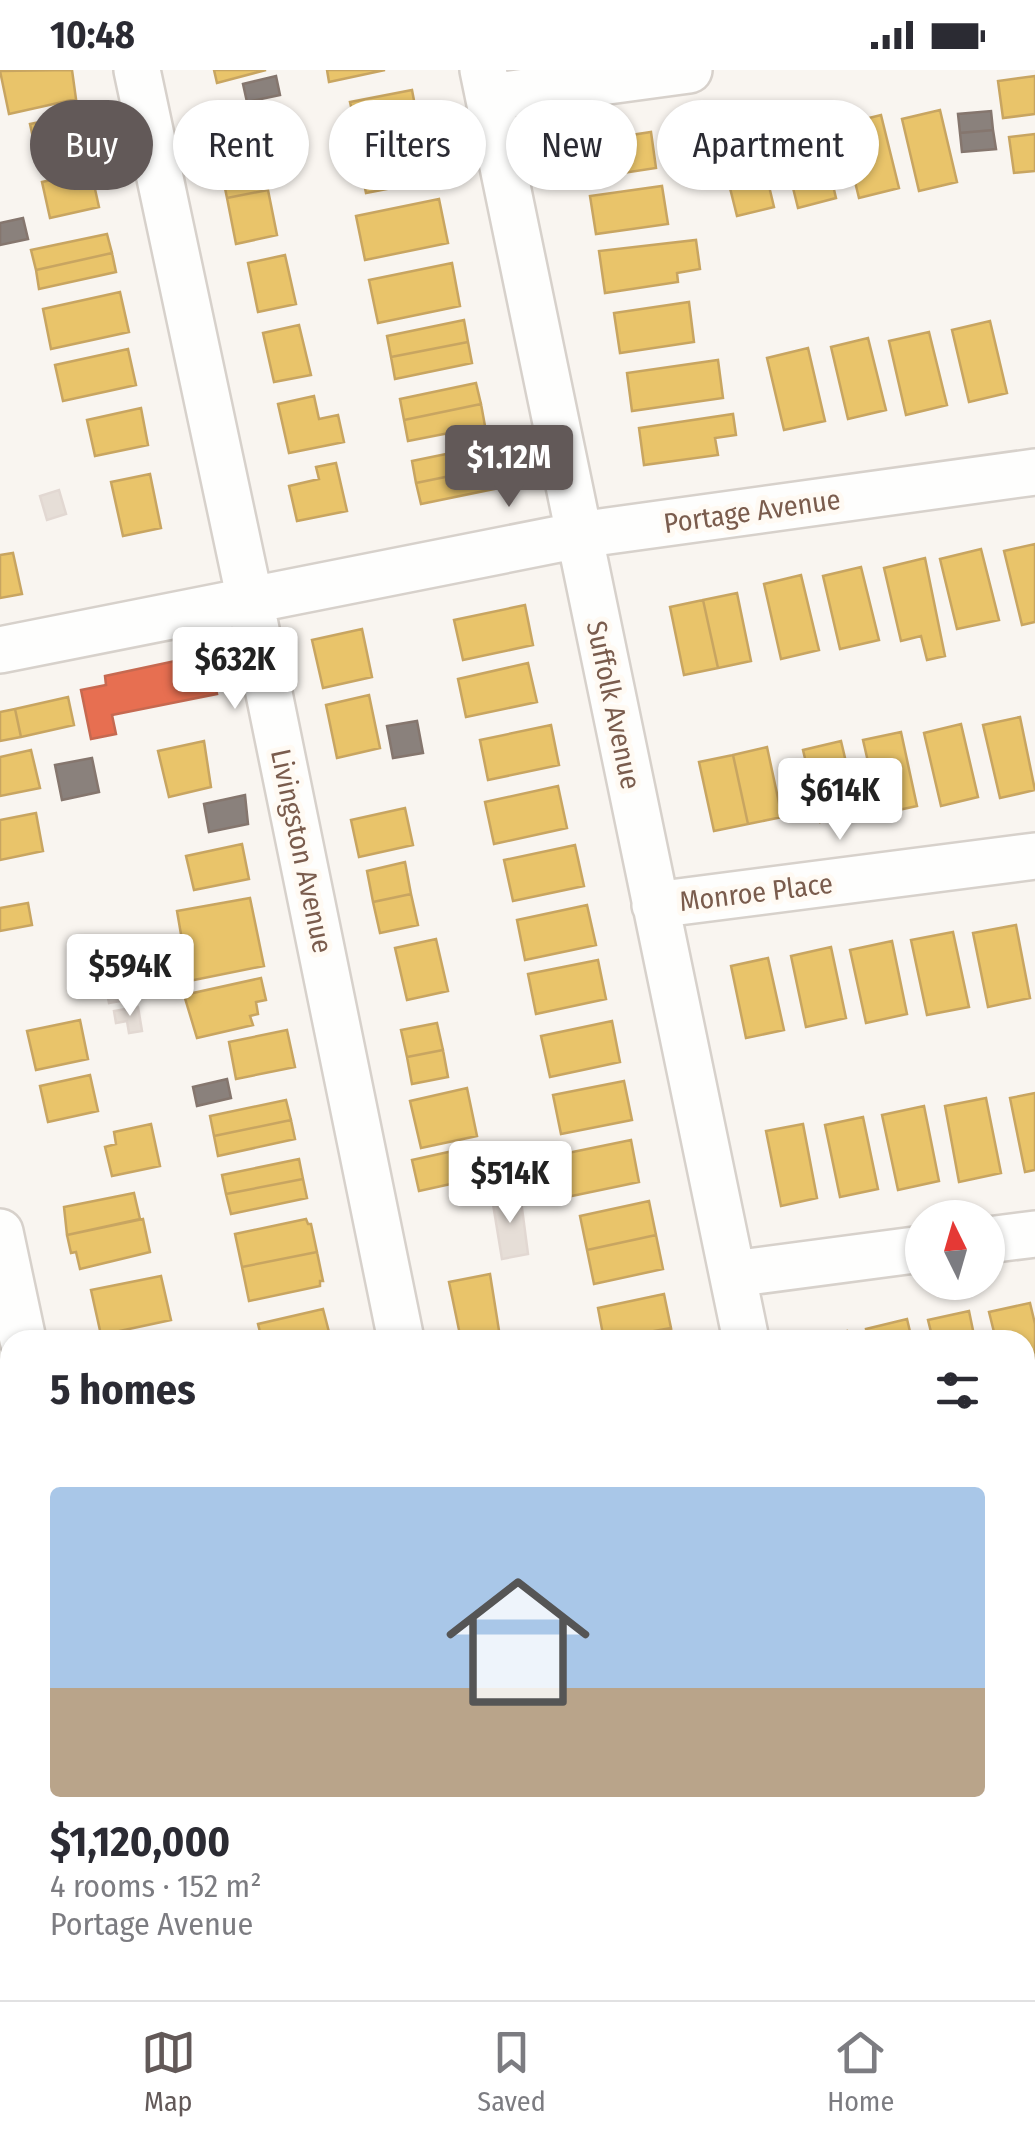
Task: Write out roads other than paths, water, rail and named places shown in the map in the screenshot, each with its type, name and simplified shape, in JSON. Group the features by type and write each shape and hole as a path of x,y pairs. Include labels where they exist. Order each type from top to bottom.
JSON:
{"street":[{"name":"Livingston Avenue","path":"137,70 399,1330"},
{"path":"486,83 688,70"},
{"name":"Suffolk Avenue","path":"486,83 744,1330"},
{"name":"Portage Avenue","path":"0,650 579,535 1035,472"},
{"name":"Monroe Place","path":"655,905 1035,856"},
{"path":"0,1232 20,1330"},
{"path":"1005,1238 1035,1234"},
{"path":"733,1274 905,1251"}]}
